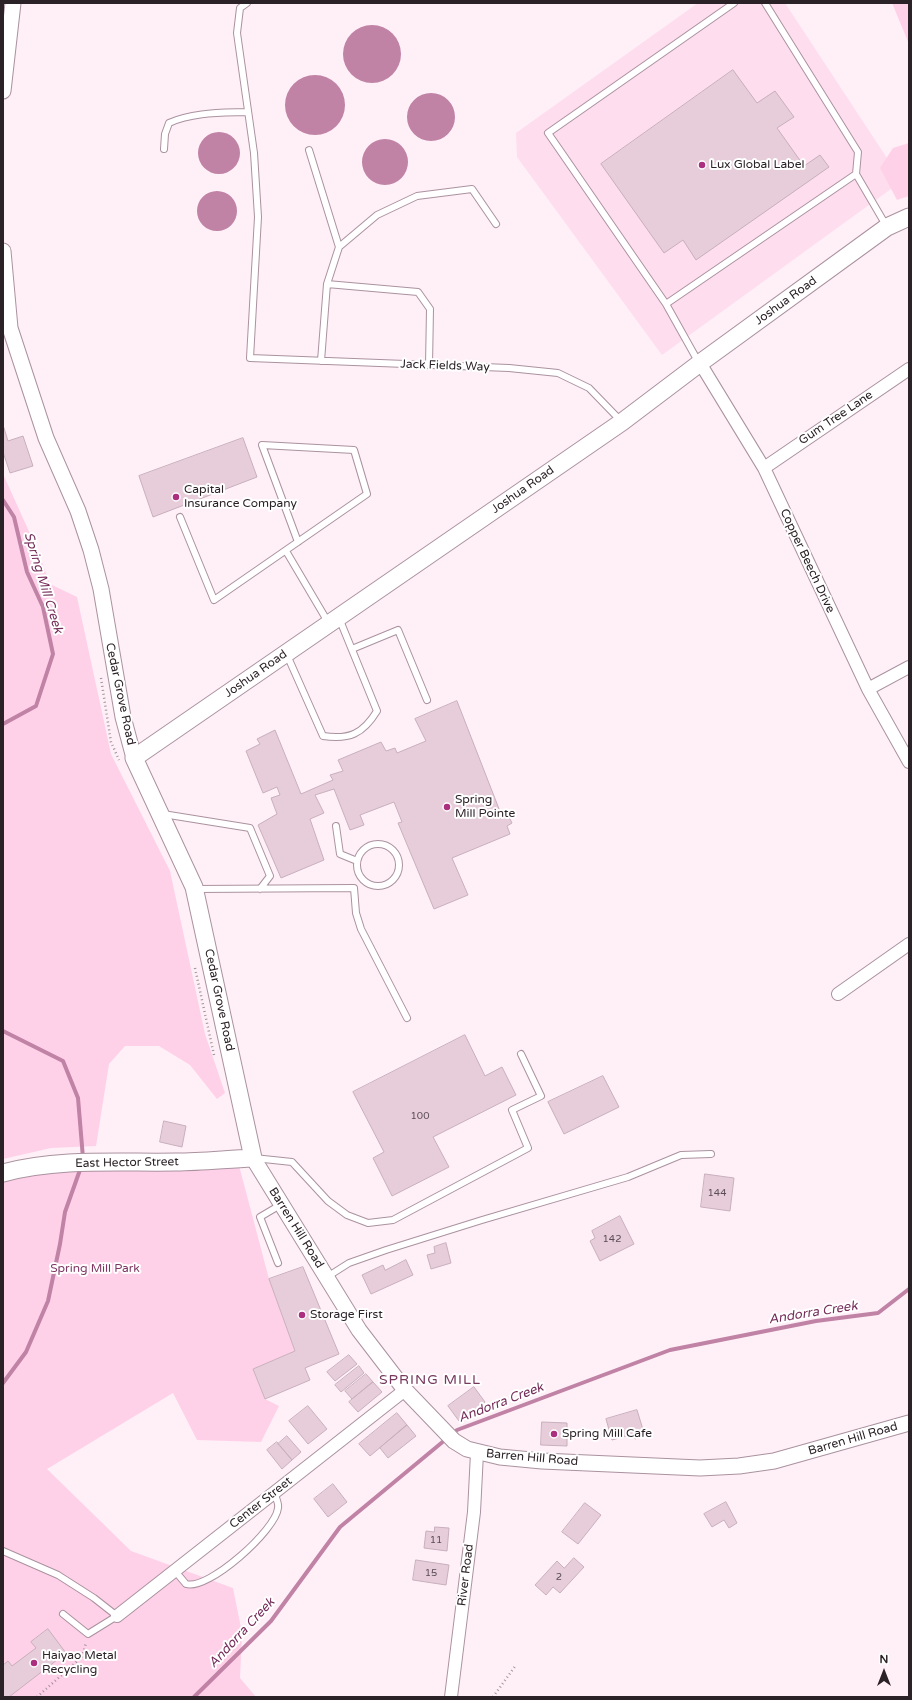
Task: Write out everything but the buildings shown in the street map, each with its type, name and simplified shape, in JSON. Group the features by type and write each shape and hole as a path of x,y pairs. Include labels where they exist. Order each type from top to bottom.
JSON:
{"main road":[{"name":"Joshua Road","path":"134,758 622,422 700,363 887,228 909,217"},
{"name":"Cedar Grove Road","path":"134,758 195,889 252,1158"},
{"name":"East Hector Street","path":"3,1173 52,1165 108,1162 177,1162 252,1158"}],"street":[{"path":"3,91 13,3"},
{"name":"Cedar Grove Road","path":"3,251 10,328 46,438 78,511 91,550 101,588 123,717 134,758"},
{"name":"Copper Beech Drive","path":"700,363 764,468 868,689 909,762"},
{"name":"Gum Tree Lane","path":"764,468 909,369"},
{"path":"868,689 909,667"},
{"path":"838,994 909,944"},
{"name":"Barren Hill Road","path":"252,1158 359,1330 405,1390 438,1425 460,1446 477,1453 520,1459 574,1462 700,1468 740,1466 774,1461 909,1423"},
{"name":"Center Street","path":"117,1616 405,1390"},
{"name":"River Road","path":"451,1697 474,1512 477,1453"}],"lane":[{"path":"164,149 165,134 169,123 180,118 220,113 248,112 237,33 240,8 247,3"},
{"path":"700,363 666,304 548,133 734,3"},
{"path":"765,3 858,152 856,174 887,228"},
{"name":"Jack Fields Way","path":"248,112 254,153 258,217 250,358 509,368 558,373 589,388 622,422"},
{"path":"309,150 339,247"},
{"path":"666,304 856,174"},
{"path":"321,361 327,284 339,247 377,215 417,196 472,189 496,224"},
{"path":"327,284 418,292 430,309 429,365"},
{"path":"180,517 214,600 286,551 367,494 354,450 262,445 298,542"},
{"path":"286,551 334,620 352,649 377,711 370,722 360,731 349,736 336,738 323,736 286,653"},
{"path":"352,649 398,630 426,700"},
{"path":"160,813 250,828 270,876 260,889"},
{"path":"336,826 340,854 357,861"},
{"path":"375,844 382,844 394,851 399,863 397,876 387,885 374,886 362,880 359,874 357,861 363,850 375,844"},
{"path":"195,889 354,888 362,880"},
{"path":"354,888 356,913 361,929 407,1018"},
{"path":"252,1158 292,1162 328,1201 347,1215 368,1223 393,1220 528,1148 512,1110 541,1096 521,1054"},
{"path":"327,1277 349,1264 386,1250 628,1177 681,1155 711,1154"},
{"path":"278,1264 260,1217 282,1204"},
{"path":"176,1571 186,1584 191,1585 213,1576 235,1561 255,1543 276,1516 278,1505 274,1493"},
{"path":"3,1551 58,1575 94,1598 117,1616 88,1634 63,1614"}],"path":[{"path":"36,1697 82,1657 88,1634"},
{"path":"493,1697 516,1665"}],"shaded area":[{"path":"698,3 785,3 902,181 662,355 517,157 516,133"},
{"path":"366,25 378,25 393,33 401,48 401,60 393,75 378,83 366,83 351,75 343,60 343,48 351,33"},
{"path":"315,75 331,80 336,84 340,89 345,105 340,121 336,126 331,130 315,135 299,130 294,126 290,121 285,105 290,89 294,84 299,80"},
{"path":"431,93 440,95 448,100 453,108 455,117 453,126 448,134 440,139 431,141 422,139 414,134 409,126 407,117 409,108 414,100 422,95"},
{"path":"219,132 234,138 240,153 234,168 219,174 204,168 198,153 204,138"},
{"path":"380,139 390,139 398,143 404,149 408,157 408,167 404,175 398,181 390,185 380,185 372,181 366,175 362,167 362,157 366,149 372,143"},
{"path":"221,191 228,194 234,200 237,211 236,219 228,228 221,231 213,231 206,228 198,219 197,207 200,200 209,192"}],"green space":[{"path":"892,3 909,3 909,44"},
{"path":"909,143 909,196 897,200 880,168 893,148"},
{"path":"3,474 37,549 50,584 77,597 111,754 170,871 205,1034 225,1093 217,1099 190,1065 159,1046 125,1046 109,1064 96,1146 51,1148 3,1159"},
{"name":"Spring Mill Park","path":"237,1158 269,1279 295,1351 253,1369 265,1399 279,1406 261,1442 197,1440 173,1393 47,1469 131,1551 233,1588 242,1633 240,1678 256,1697 3,1697 3,1175"}],"waterway":[{"name":"Spring Mill Creek","path":"3,500 14,517 27,572 43,607 53,654 36,706 3,724"},
{"name":"Spring Mill Creek","path":"3,1031 63,1061 78,1098 83,1158"},
{"name":"Spring Mill Creek","path":"3,1383 26,1352 48,1301 65,1212 81,1167"},
{"name":"Andorra Creek","path":"194,1697 271,1621 340,1527 457,1430 670,1350 816,1321 878,1313 909,1289"}],"place":[{"name":"Lux Global Label","path":"702,165"},
{"name":"Capital Insurance Company","path":"176,497"},
{"name":"Spring Mill Pointe","path":"447,807"},
{"name":"Storage First","path":"302,1315"},
{"name":"Spring Mill Cafe","path":"554,1434"},
{"name":"Haiyao Metal Recycling","path":"34,1663"}],"district":[{"name":"SPRING MILL","path":"430,1380"}]}
